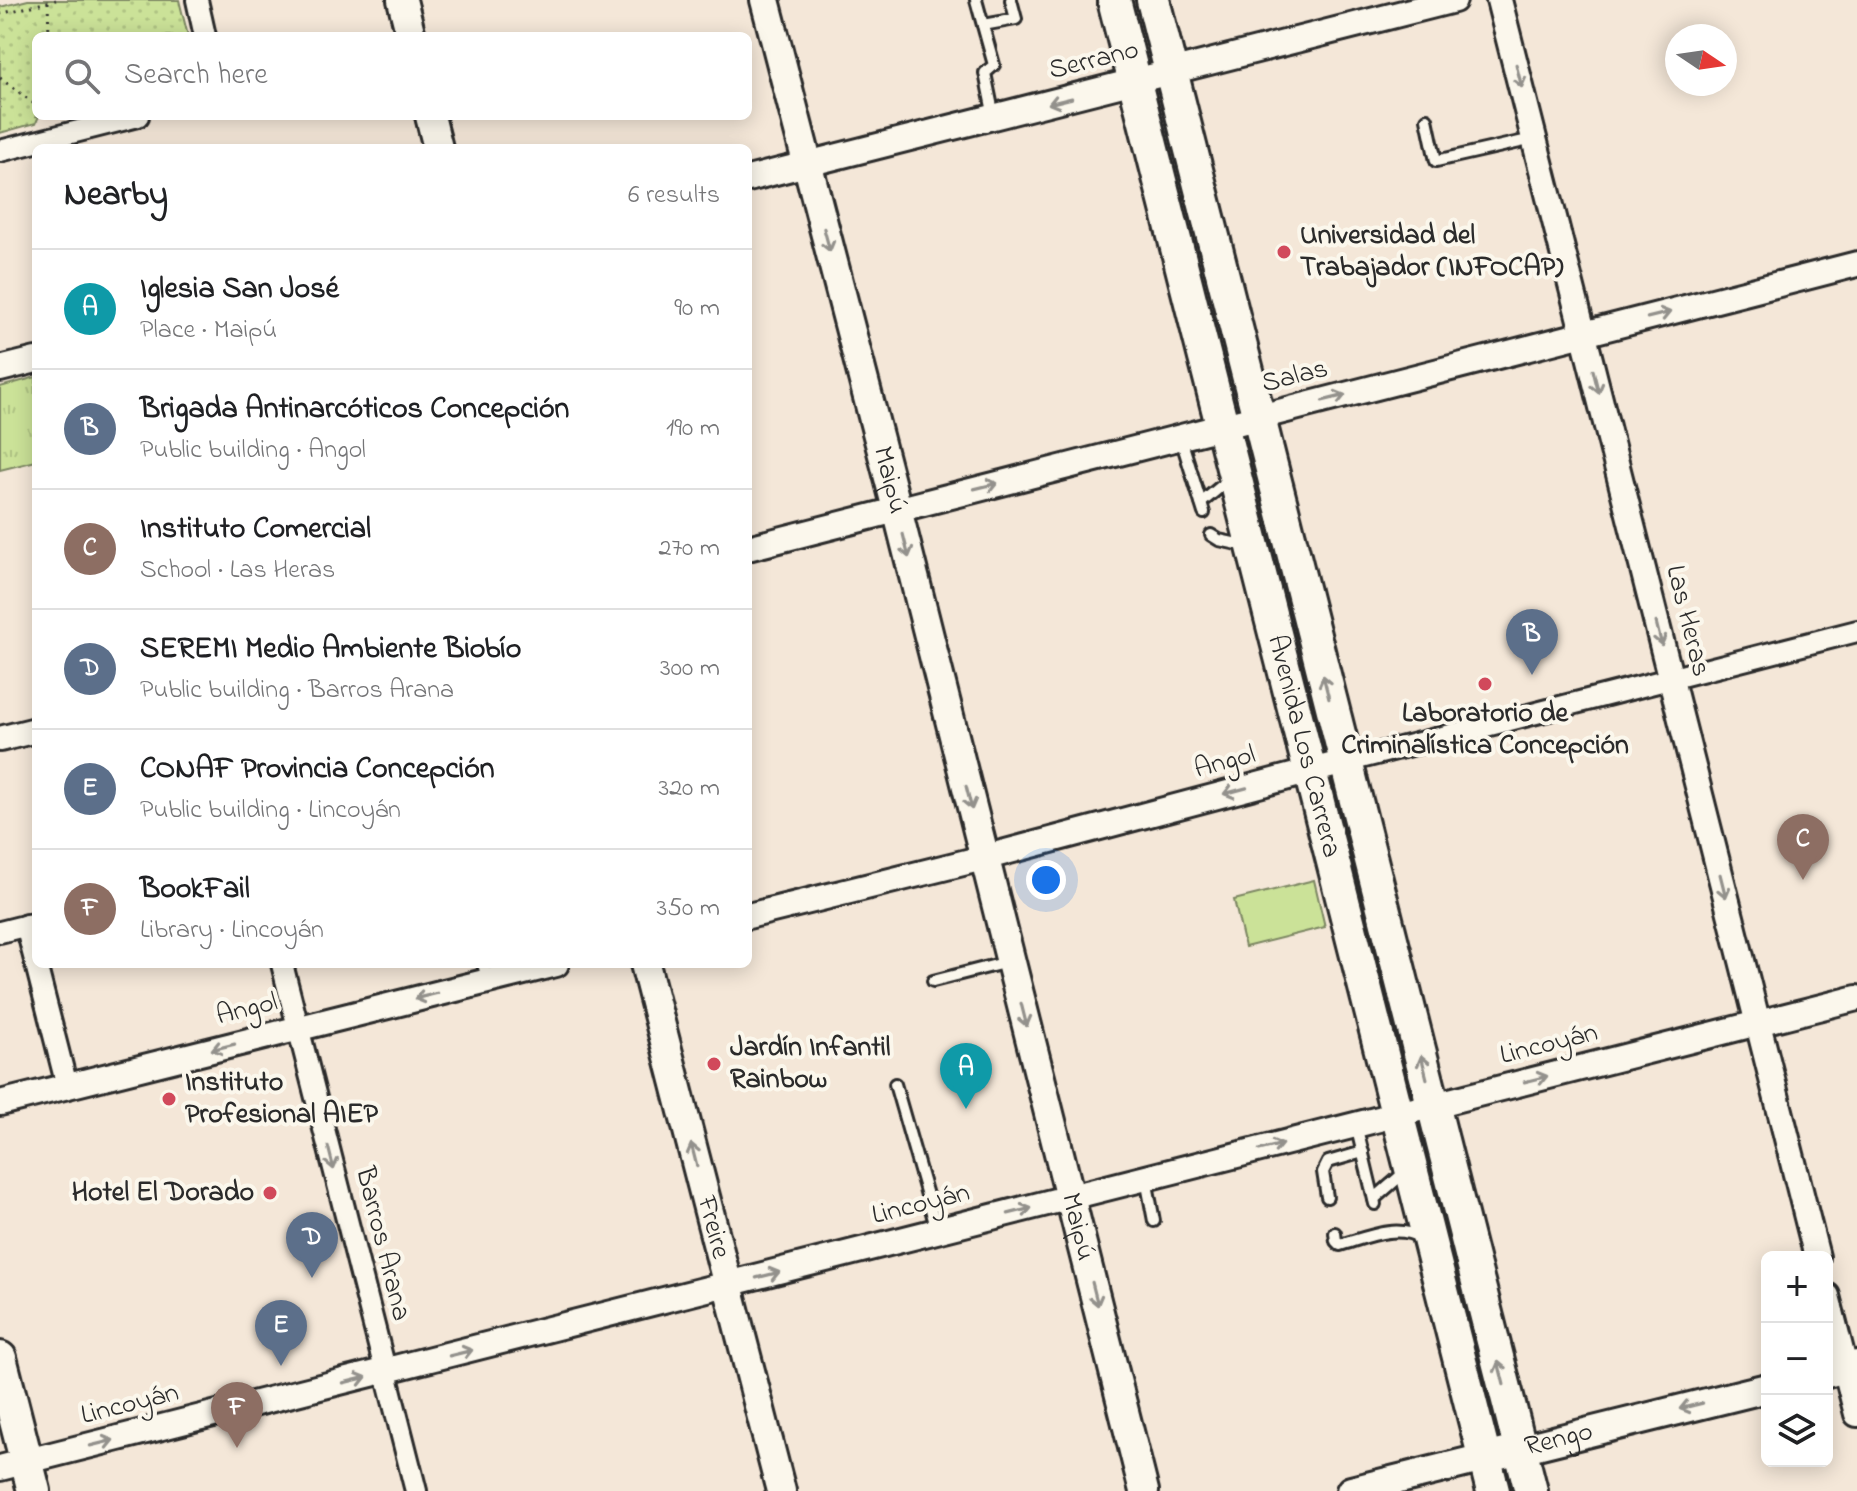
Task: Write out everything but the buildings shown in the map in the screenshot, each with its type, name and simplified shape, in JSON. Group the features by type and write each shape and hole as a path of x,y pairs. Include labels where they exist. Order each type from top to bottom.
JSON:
{"main road":[{"path":"402,0 410,32"},
{"name":"Maipú","path":"765,0 897,509 1144,1491"},
{"name":"Avenida Los Carrera","path":"1114,0 1493,1491"},
{"name":"Avenida Los Carrera","path":"1153,0 1531,1491"},
{"path":"431,120 437,144"},
{"name":"Freire","path":"646,968 781,1491"},
{"path":"0,1358 20,1474"},
{"name":"Rengo","path":"1351,1491 1761,1389"}],"street":[{"path":"197,0 204,32"},
{"name":"Serrano","path":"752,178 1454,0"},
{"name":"Las Heras","path":"1499,0 1815,1251"},
{"path":"63,143 127,120"},
{"path":"0,151 32,147"},
{"name":"Salas","path":"752,547 1857,264"},
{"path":"0,369 32,361"},
{"name":"Angol","path":"752,915 1857,631"},
{"path":"0,739 32,731"},
{"path":"0,932 31,924"},
{"path":"41,968 67,1086"},
{"name":"Barros Arana","path":"283,968 416,1491"},
{"name":"Angol","path":"0,1103 299,1028 486,972 521,968"},
{"name":"Lincoyán","path":"20,1474 386,1372 1857,998"},
{"path":"1833,1323 1857,1414"}],"lane":[{"path":"976,0 994,65 985,73 994,117"},
{"path":"983,25 1016,19 1011,0"},
{"path":"1427,119 1436,161 1535,139"},
{"path":"1180,437 1202,508 1236,474"},
{"path":"1211,535 1219,540 1243,544 1255,551"},
{"path":"933,981 1011,961"},
{"path":"895,1084 938,1232"},
{"path":"1356,1125 1374,1202 1410,1166"},
{"path":"1327,1197 1323,1172 1328,1162 1363,1152"},
{"path":"1146,1179 1154,1221"},
{"path":"1335,1233 1340,1245 1387,1229 1414,1233 1430,1243"}],"path":[{"path":"0,14 56,0"},
{"path":"48,2 49,32"},
{"path":"0,78 32,102"}],"green space":[{"path":"28,0 179,0 187,32 32,32 32,120 37,120 36,123 0,133 0,7"},
{"path":"32,378 32,462 0,470 0,387"},
{"path":"1314,880 1325,927 1245,947 1234,900"}],"place":[{"name":"Universidad del Trabajador (INFOCAP)","path":"1284,252"},
{"name":"Brigada Antinarcóticos Concepción","path":"1532,675"},
{"name":"Laboratorio de Criminalística Concepción","path":"1485,684"},
{"name":"Instituto Comercial","path":"1803,880"},
{"name":"Jardín Infantil Rainbow","path":"714,1064"},
{"name":"Instituto Profesional AIEP","path":"169,1099"},
{"name":"Iglesia San José","path":"966,1109"},
{"name":"Hotel El Dorado","path":"270,1193"},
{"name":"SEREMI Medio Ambiente Biobío","path":"312,1278"},
{"name":"CONAF Provincia Concepción","path":"281,1366"},
{"name":"BookFail","path":"237,1448"}]}
